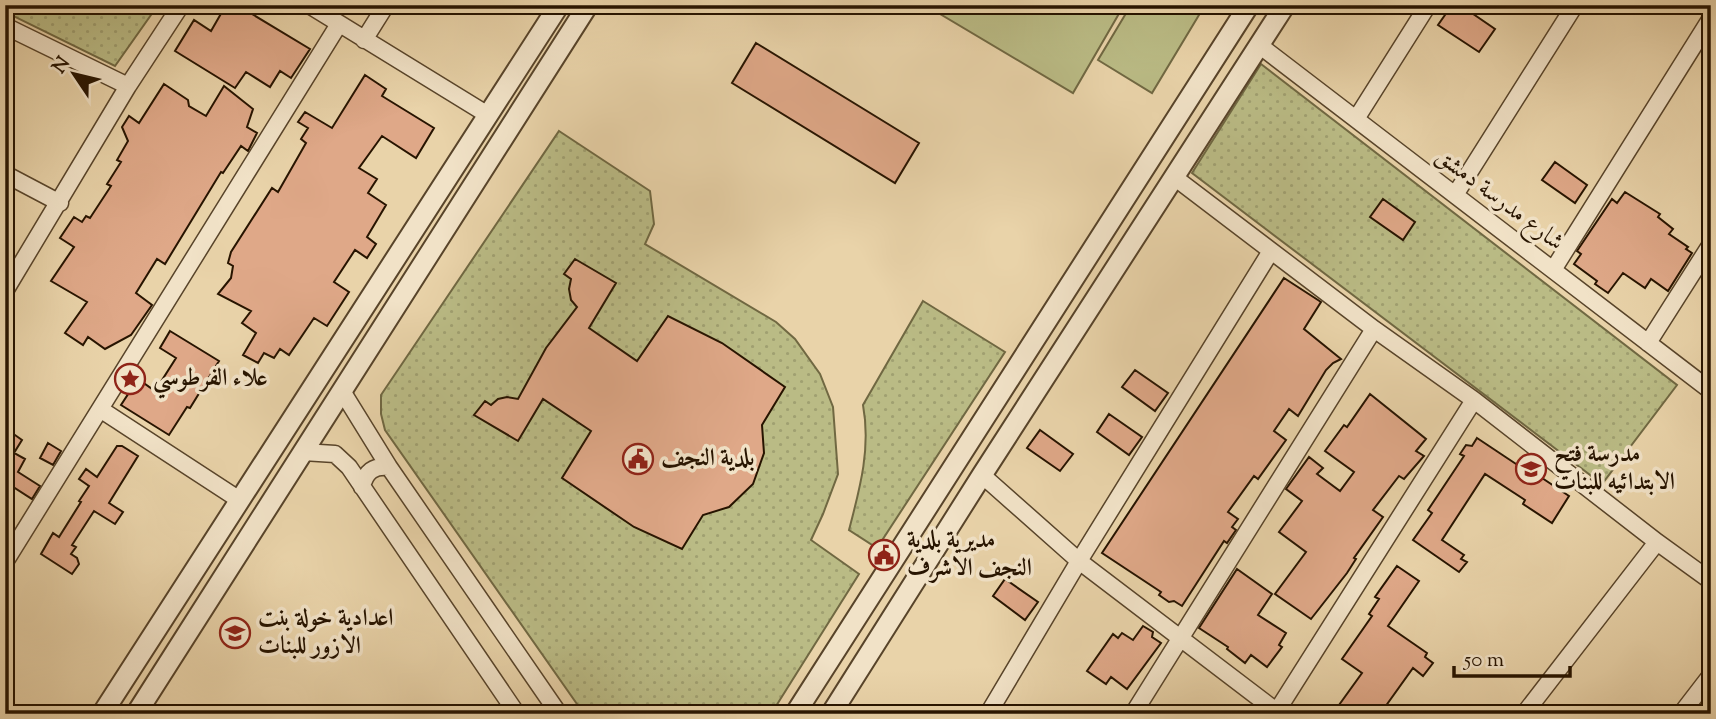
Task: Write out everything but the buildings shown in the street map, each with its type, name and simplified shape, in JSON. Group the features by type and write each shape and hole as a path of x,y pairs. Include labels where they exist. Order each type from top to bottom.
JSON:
{"street":[{"path":"5,291 128,86 181,5"},
{"path":"309,5 488,116"},
{"path":"364,40 386,5"},
{"path":"102,714 238,499 559,5"},
{"path":"114,694 122,709 137,711 588,5"},
{"path":"795,714 1248,5"},
{"path":"831,714 1285,5"},
{"path":"1356,119 1428,5"},
{"path":"1455,195 1575,5"},
{"path":"1553,270 1711,18"},
{"path":"5,562 339,24"},
{"path":"5,26 128,86"},
{"name":"شارع مدرسة دمشق","path":"1259,45 1711,391"},
{"path":"5,174 60,203"},
{"path":"1174,177 1374,329 1474,400 1711,581"},
{"path":"1648,343 1711,244"},
{"path":"988,714 1079,561 1271,251"},
{"path":"1133,714 1374,329"},
{"path":"1032,344 1038,360 1042,363 1054,363"},
{"path":"1006,383 1023,387 1029,402"},
{"path":"342,391 389,467 559,714"},
{"path":"982,475 1079,561 1278,713 1474,400"},
{"path":"100,409 238,499"},
{"path":"303,452 335,454 349,467 517,714"},
{"path":"362,487 369,472 379,466 389,467"},
{"path":"1524,714 1657,542"},
{"path":"1681,714 1711,675"}],"green space":[{"path":"5,5 158,5 115,66 5,12"},
{"path":"925,5 1124,5 1073,93"},
{"path":"1131,5 1205,5 1152,93 1098,60"},
{"path":"1261,64 1677,385 1602,484 1192,173"},
{"path":"559,131 650,191 654,224 645,244 776,322 795,339 820,374 833,407 838,474 811,540 859,574 771,714 584,714 385,430 381,414 381,395"},
{"path":"923,301 1005,352 877,548 849,530 865,452 863,405"}],"place":[{"name":"علاء الفرطوسي","path":"130,379"},
{"name":"بلدية النجف","path":"638,459"},
{"name":"مدرسة فتح الابتدائيه للبنات","path":"1531,469"},
{"name":"مديرية بلدية النجف الاشرف","path":"884,555"},
{"name":"اعدادية خولة بنت الازور للبنات","path":"235,633"}]}
